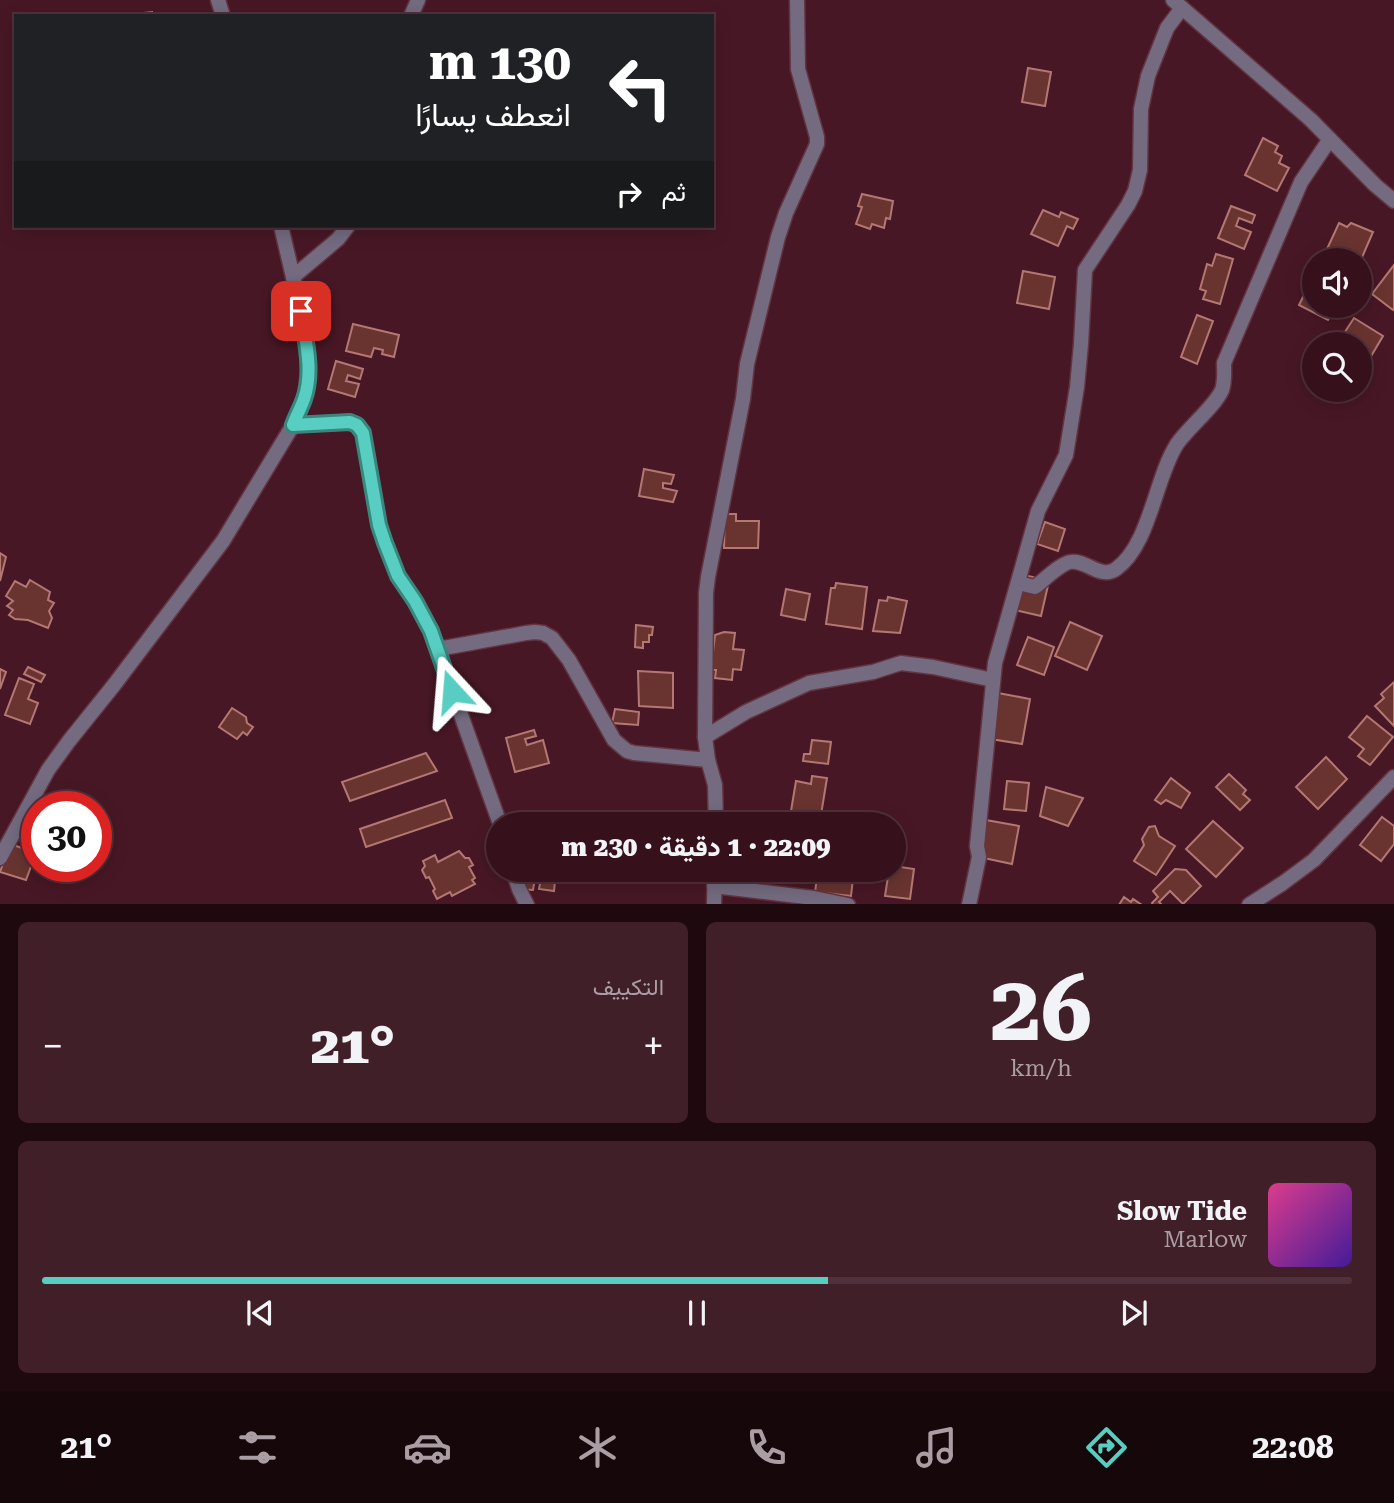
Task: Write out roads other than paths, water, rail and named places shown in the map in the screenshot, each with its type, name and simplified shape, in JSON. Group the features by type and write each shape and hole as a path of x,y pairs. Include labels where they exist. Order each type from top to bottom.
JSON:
{"street":[{"path":"716,812 715,785 705,737 706,593 743,399 747,364 778,237 817,144 798,69 797,0"},
{"path":"970,904 979,857 977,846 993,680 999,645 1038,511 1066,455 1077,387 1085,270 1135,191 1140,170 1141,109 1147,84 1177,4 1311,120 1394,201"},
{"path":"1018,583 1035,587 1071,562 1108,573 1122,564 1130,554 1139,539 1176,446 1222,391 1224,363 1278,240 1300,182 1330,139"},
{"path":"0,858 48,770 223,541 293,425 305,397 307,348 281,228"},
{"path":"293,276 338,239 346,228"},
{"path":"293,425 350,422 357,425 363,433 379,525 385,543 398,576 424,616 438,649 496,812"},
{"path":"438,649 526,633 544,633 552,638 569,660 608,730 626,751 709,760"},
{"path":"705,737 746,712 809,683 873,672 901,663 993,680"},
{"path":"1251,904 1314,860 1394,777"},
{"path":"517,882 526,904"},
{"path":"713,904 714,882"},
{"path":"714,886 843,904"}]}
